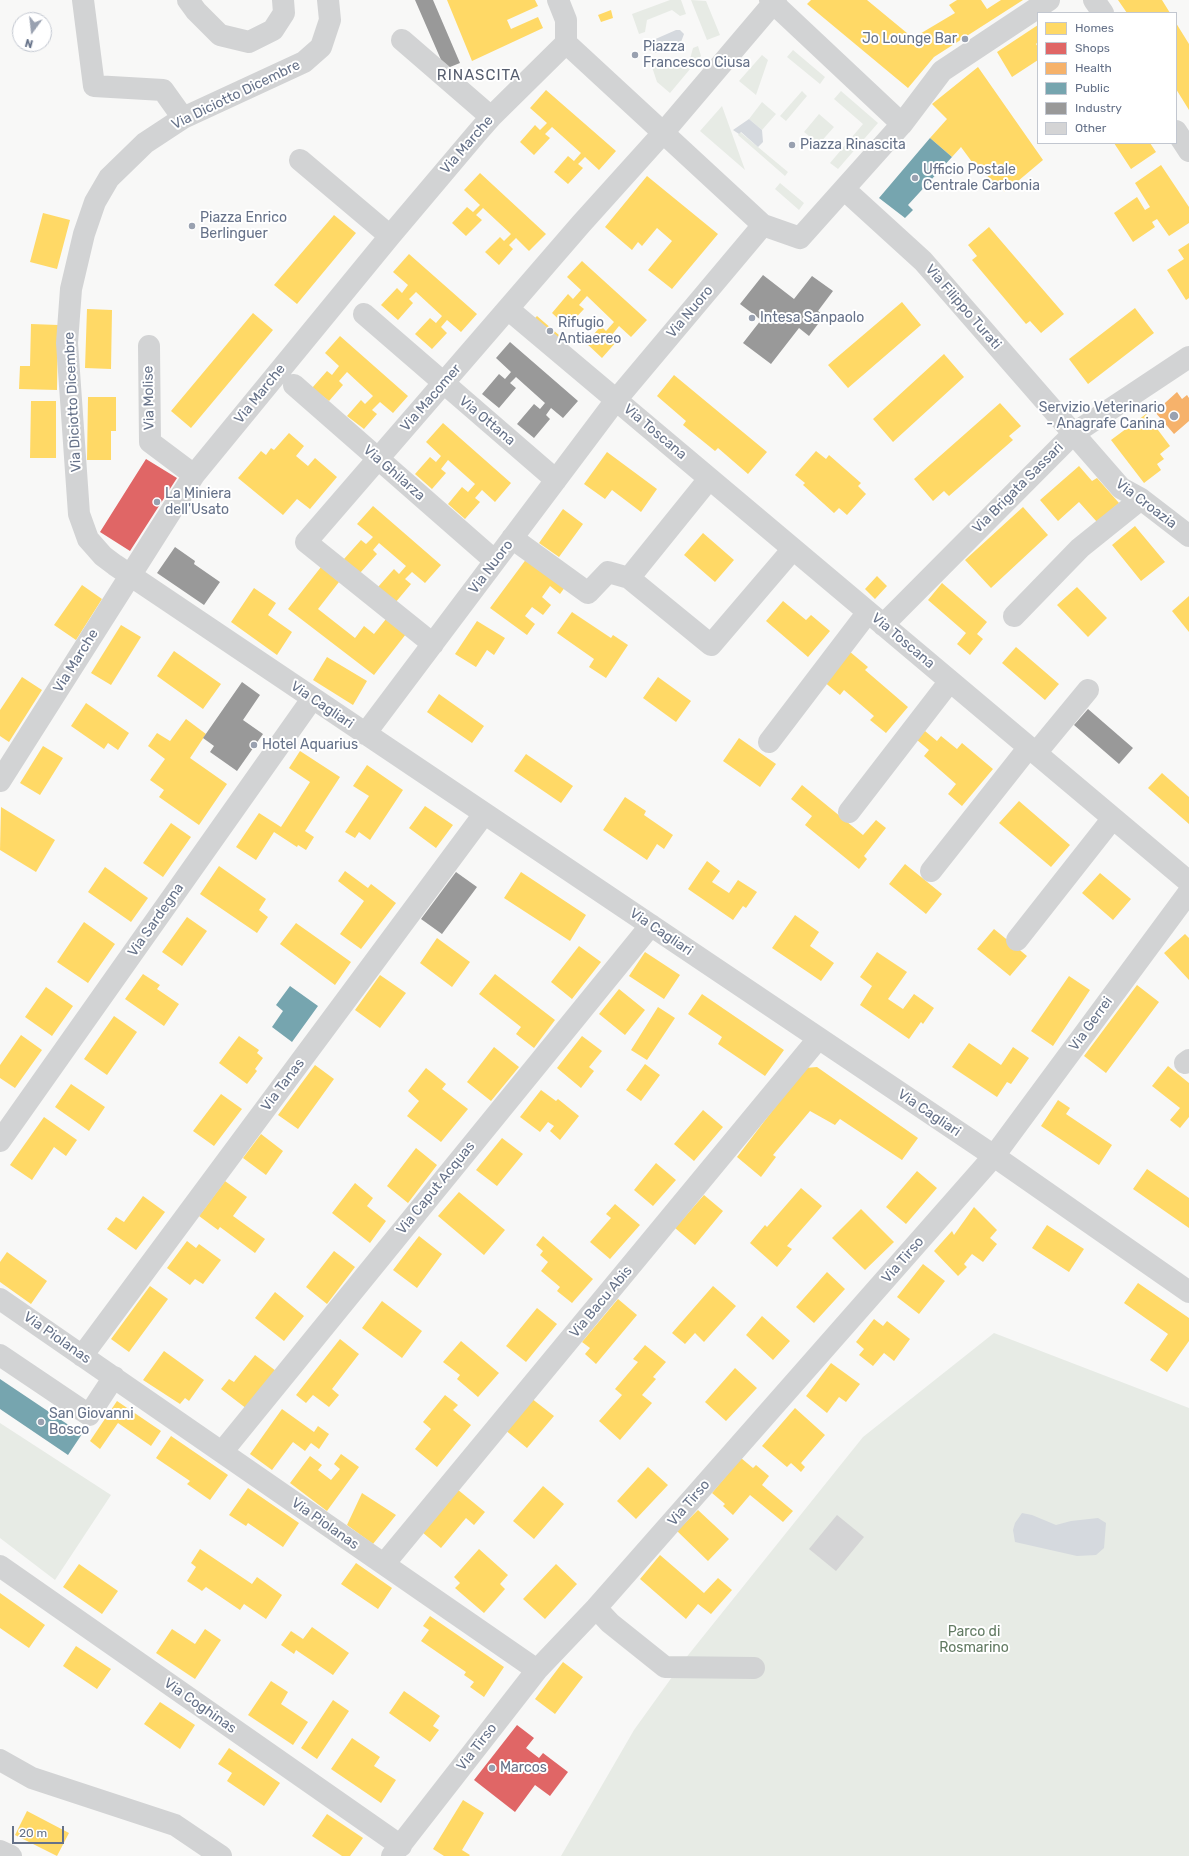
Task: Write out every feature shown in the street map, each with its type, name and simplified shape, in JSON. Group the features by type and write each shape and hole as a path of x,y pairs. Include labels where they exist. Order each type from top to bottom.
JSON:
{"street":[{"path":"82,0 94,86 163,90 183,118"},
{"path":"188,0 196,11 220,35 249,42 273,30 284,13 283,0"},
{"name":"Via Diciotto Dicembre","path":"130,575 103,556 88,539 79,514 68,343 71,289 84,234 95,202 109,178 144,143 183,118 304,62 322,47 330,20 328,0"},
{"path":"558,0 566,20 566,43 763,225 800,238 902,124 942,71 1049,0"},
{"path":"1094,0 1101,12"},
{"path":"663,133 773,1 902,124"},
{"path":"402,40 490,117"},
{"name":"Via Marche","path":"0,781 194,475 390,236 490,117 566,43"},
{"name":"Via Macomer","path":"432,644 306,542 663,133"},
{"path":"1177,133 1189,152"},
{"path":"300,160 390,236"},
{"name":"Via Filippo Turati","path":"844,189 923,261 1073,434"},
{"name":"Via Nuoro","path":"365,734 616,400 763,225"},
{"path":"508,309 616,400"},
{"name":"Via Ottana","path":"364,314 443,384 556,480"},
{"name":"Via Molise","path":"149,346 150,442 194,475"},
{"name":"Via Brigata Sassari","path":"769,742 876,618 1073,434 1189,357"},
{"name":"Via Ghilarza","path":"294,385 495,561"},
{"name":"Via Toscana","path":"616,400 1189,882"},
{"name":"Via Croazia","path":"1073,434 1121,488 1141,499 1189,536"},
{"path":"629,578 709,479"},
{"path":"1014,616 1080,548 1141,499"},
{"path":"512,538 588,593 608,572 629,578 711,645 793,549"},
{"name":"Via Cagliari","path":"130,575 1187,1287"},
{"path":"849,812 950,681"},
{"path":"931,871 1032,750 1088,690"},
{"name":"Via Sardegna","path":"0,1141 312,699"},
{"name":"Via Tanas","path":"82,1356 484,814"},
{"path":"1016,940 1113,818"},
{"name":"Via Gerrei","path":"994,1156 1189,892"},
{"name":"Via Caput Acquas","path":"222,1452 651,925"},
{"name":"Via Bacu Abis","path":"384,1564 818,1039"},
{"name":"Via Tirso","path":"396,1851 537,1670 596,1608 994,1156"},
{"name":"Via Piolanas","path":"0,1299 537,1670"},
{"path":"0,1355 89,1416 114,1377"},
{"name":"Via Coghinas","path":"0,1566 396,1851"},
{"path":"596,1608 610,1623 665,1667 754,1668"},
{"path":"0,1760 32,1778 175,1825 221,1856"},
{"path":"0,1851 11,1856"}],"green space":[{"path":"670,0 681,0 686,14 680,16 672,10 647,20 645,32 639,34 632,14"},
{"path":"691,0 706,1 720,35 707,40"},
{"path":"698,46 701,56 670,93 657,82 651,64 657,62 665,68 690,59 693,48"},
{"path":"793,50 825,77 820,84 787,57"},
{"path":"762,55 768,60 756,95 739,81"},
{"path":"802,91 807,96 786,121 780,116"},
{"path":"841,91 878,123 838,169 830,163 863,124 834,99"},
{"path":"762,102 776,114 762,130 749,119"},
{"path":"722,106 745,170 700,131"},
{"path":"819,114 834,127 819,144 804,132"},
{"path":"740,132 788,172 785,176 738,135"},
{"path":"780,183 804,203 799,210 775,189"},
{"name":"Parco di Rosmarino","path":"994,1333 1189,1408 1189,1856 561,1856 634,1730 685,1659 863,1437"},
{"path":"0,1423 111,1495 55,1580 0,1538"}],"shaded area":[{"path":"676,30 680,30 684,34 681,42 656,53 649,50 649,44 651,41"},
{"path":"749,119 762,130 763,142 758,147 741,132 739,134 733,130"},
{"path":"1022,1513 1032,1515 1056,1525 1071,1521 1098,1518 1106,1523 1104,1548 1096,1555 1077,1556 1015,1542 1013,1530 1015,1523"}],"building: Homes":[{"path":"447,0 535,0 538,6 507,20 511,29 538,17 543,28 472,61"},
{"path":"811,0 867,0 913,38 955,13 949,5 957,0 981,0 987,9 1001,0 1023,0 934,57 908,88 807,4"},
{"path":"1118,0 1162,0 1169,12 1126,12"},
{"path":"611,10 613,18 601,22 598,15"},
{"path":"1177,25 1189,44 1189,110 1177,91"},
{"path":"1037,26 1037,61 1012,77 997,52"},
{"path":"978,67 1043,160 1005,192 972,162 961,147 952,157 930,138 947,119 932,104"},
{"path":"546,90 616,151 599,170 585,157 578,164 583,168 568,184 554,172 568,156 574,161 581,153 552,127 545,134 550,138 534,155 520,142 535,125 540,130 547,123 530,108"},
{"path":"1115,144 1151,144 1156,152 1131,169"},
{"path":"1161,165 1189,207 1189,223 1169,236 1157,219 1152,222 1155,227 1133,242 1114,213 1137,197 1145,210 1150,207 1135,183"},
{"path":"480,173 546,234 529,251 516,238 509,245 513,249 499,265 485,252 500,237 504,241 511,234 483,208 476,215 482,220 466,236 452,223 467,207 473,212 480,205 464,190"},
{"path":"647,176 718,234 672,289 648,270 672,241 657,228 642,246 638,242 632,250 605,227"},
{"path":"43,213 70,220 57,269 30,262"},
{"path":"334,215 356,233 297,304 274,285"},
{"path":"989,227 1064,314 1041,333 1030,321 1026,324 972,260 977,256 968,245"},
{"path":"1189,243 1189,298 1186,300 1167,270 1184,259 1178,250"},
{"path":"409,254 477,314 461,332 447,320 441,327 447,333 432,349 415,334 430,318 436,323 442,316 416,292 409,299 413,303 398,320 381,305 397,288 402,293 408,285 393,272"},
{"path":"582,261 647,320 631,337 619,326 611,336 617,341 602,358 586,343 601,326 606,331 614,322 587,296 579,305 584,309 567,327 552,313 568,294 573,299 581,290 567,277"},
{"path":"902,302 921,325 848,388 828,365"},
{"path":"1135,308 1154,333 1088,384 1069,359"},
{"path":"87,309 112,310 111,369 85,368"},
{"path":"253,313 273,330 191,428 171,411"},
{"name":"Rifugio Antiaereo","path":"537,316 567,342 564,346 533,320"},
{"path":"31,324 58,325 57,390 19,389 20,366 30,366"},
{"path":"340,336 408,396 393,413 380,402 372,410 377,414 364,429 347,416 361,400 365,404 373,396 347,372 339,381 343,385 329,401 312,388 327,371 332,375 339,366 325,353"},
{"path":"944,354 964,377 893,442 873,419"},
{"path":"674,375 767,452 748,474 718,448 715,451 683,425 686,421 657,396"},
{"path":"88,397 116,397 116,431 111,431 111,460 87,460"},
{"path":"31,401 56,401 56,458 30,458"},
{"path":"1000,403 1021,426 1009,436 1013,440 949,496 944,491 933,501 914,479"},
{"path":"1146,414 1170,446 1160,454 1164,459 1157,464 1161,470 1144,483 1111,440"},
{"path":"443,423 511,483 495,502 482,490 475,498 480,502 465,519 448,504 462,487 468,492 475,484 448,460 441,469 446,473 432,489 415,474 430,457 436,462 441,456 426,442"},
{"path":"289,433 304,446 296,456 308,466 315,458 337,477 310,509 297,499 283,515 238,478 261,451 266,455 271,448 274,450"},
{"path":"816,451 826,459 829,455 861,483 858,486 866,494 847,515 839,508 834,513 803,485 805,483 795,475"},
{"path":"607,452 657,489 641,512 612,490 605,499 584,484"},
{"path":"1079,466 1092,481 1097,478 1119,503 1097,522 1079,502 1058,521 1040,500"},
{"path":"373,506 441,565 425,583 412,572 405,579 411,584 395,603 378,587 394,569 399,574 406,566 379,543 373,550 377,554 360,573 344,559 361,540 366,544 373,537 357,524"},
{"path":"1023,507 1048,535 991,588 965,560"},
{"path":"563,509 583,524 559,557 539,543"},
{"path":"1135,526 1165,562 1141,581 1112,545"},
{"path":"703,533 734,560 715,582 684,555"},
{"path":"530,554 568,583 560,594 550,586 542,597 551,605 543,615 532,607 525,616 535,624 527,635 490,608"},
{"path":"321,567 339,582 318,609 355,638 364,626 374,634 386,619 406,634 374,675 288,609"},
{"path":"877,576 887,586 875,599 865,589"},
{"path":"942,583 987,622 977,634 983,639 970,655 957,644 966,633 928,600"},
{"path":"82,585 102,599 76,640 54,625"},
{"path":"1077,587 1107,618 1088,637 1057,605"},
{"path":"254,588 276,603 268,615 292,632 277,655 231,622"},
{"path":"1189,596 1189,632 1172,611"},
{"path":"783,601 806,620 811,615 830,631 808,657 766,621"},
{"path":"572,612 611,638 613,635 628,645 606,678 589,667 594,659 557,633"},
{"path":"477,621 505,638 494,655 487,650 476,667 455,654"},
{"path":"121,625 141,637 111,685 91,673"},
{"path":"1016,647 1059,684 1045,700 1002,663"},
{"path":"174,651 221,684 203,709 157,676"},
{"path":"849,651 868,667 865,670 908,707 886,733 870,720 874,716 844,690 840,695 823,681"},
{"path":"327,657 367,681 353,705 313,680"},
{"path":"22,677 42,690 9,742 0,736 0,710"},
{"path":"658,677 691,701 676,722 643,698"},
{"path":"439,694 484,726 472,743 427,712"},
{"path":"86,703 129,733 118,750 108,743 104,749 71,726"},
{"path":"186,719 206,734 190,758 227,784 199,825 159,797 164,790 150,780 165,759 148,746 157,733 170,741"},
{"path":"925,731 937,741 941,736 957,749 962,743 993,769 962,806 948,794 956,784 924,756 929,750 917,740"},
{"path":"739,738 776,764 760,787 723,761"},
{"path":"43,746 63,758 40,795 20,783"},
{"path":"300,751 340,777 305,831 314,837 306,850 298,845 297,847 274,832 256,860 236,847 259,813 281,827 310,782 289,768"},
{"path":"526,754 573,786 561,803 514,771"},
{"path":"367,765 403,790 370,840 359,832 355,838 345,832 369,796 353,786"},
{"path":"1162,773 1189,797 1189,824 1148,788"},
{"path":"802,785 863,835 876,820 886,828 864,856 867,859 859,869 805,825 812,816 791,799"},
{"path":"625,797 646,811 644,815 673,835 664,849 657,844 647,860 603,830"},
{"path":"1019,801 1070,845 1051,867 999,823"},
{"path":"425,806 453,825 436,848 409,828"},
{"path":"1,807 55,840 36,872 0,850"},
{"path":"171,823 191,837 163,877 143,863"},
{"path":"707,861 720,871 712,882 729,893 738,880 757,892 746,908 743,906 733,920 688,889"},
{"path":"905,864 942,894 926,914 889,884"},
{"path":"219,866 266,899 259,910 268,917 257,933 200,894"},
{"path":"105,867 148,898 131,922 88,892"},
{"path":"345,871 368,888 371,884 396,903 361,949 340,934 364,901 338,881"},
{"path":"521,872 586,915 570,941 504,898"},
{"path":"1100,873 1131,899 1113,920 1082,893"},
{"path":"795,915 819,932 810,946 834,963 821,981 772,948"},
{"path":"187,917 207,931 182,966 162,952"},
{"path":"84,922 115,944 88,983 57,962"},
{"path":"296,923 351,962 335,985 280,944"},
{"path":"994,929 1027,956 1010,976 977,949"},
{"path":"1185,934 1189,938 1189,980 1164,953"},
{"path":"437,938 470,962 452,987 420,963"},
{"path":"579,946 601,962 572,999 551,982"},
{"path":"645,952 680,975 664,999 629,976"},
{"path":"877,952 907,972 888,999 903,1009 914,994 934,1008 923,1024 921,1022 909,1039 860,1005 872,986 860,977"},
{"path":"143,974 160,985 157,989 179,1004 164,1026 125,999"},
{"path":"495,974 555,1020 534,1048 516,1034 521,1027 479,994"},
{"path":"380,975 406,993 380,1028 355,1010"},
{"path":"1069,976 1090,990 1053,1046 1031,1031"},
{"path":"1137,985 1159,1002 1106,1073 1084,1056"},
{"path":"46,987 73,1006 52,1036 25,1017"},
{"path":"619,989 645,1010 625,1035 599,1014"},
{"path":"702,994 784,1050 765,1076 718,1044 722,1037 688,1014"},
{"path":"658,1007 675,1018 647,1060 631,1050"},
{"path":"114,1016 137,1032 107,1075 84,1059"},
{"path":"21,1035 42,1050 15,1088 0,1078 0,1065"},
{"path":"239,1036 259,1050 257,1053 263,1058 255,1069 257,1071 247,1084 219,1063"},
{"path":"582,1036 602,1051 589,1067 594,1071 581,1088 557,1068"},
{"path":"969,1043 1001,1065 1013,1047 1029,1058 1011,1084 1007,1082 997,1097 952,1067"},
{"path":"494,1047 519,1067 491,1101 467,1082"},
{"path":"645,1064 660,1075 641,1101 626,1090"},
{"path":"315,1065 334,1079 298,1129 278,1115"},
{"path":"1168,1066 1189,1083 1189,1117 1180,1128 1170,1120 1180,1108 1152,1086"},
{"path":"817,1067 918,1138 902,1160 840,1119 835,1125 810,1111 773,1155 776,1157 761,1177 737,1157 805,1068"},
{"path":"426,1068 446,1084 442,1089 468,1109 441,1142 407,1116 419,1101 408,1091"},
{"path":"71,1084 105,1107 89,1131 55,1107"},
{"path":"541,1090 556,1101 558,1099 579,1116 560,1140 550,1131 554,1126 548,1122 540,1132 520,1117"},
{"path":"221,1094 242,1109 214,1146 193,1131"},
{"path":"1058,1100 1070,1108 1066,1114 1112,1145 1099,1165 1041,1126"},
{"path":"703,1110 723,1127 694,1161 674,1144"},
{"path":"44,1117 77,1140 66,1156 54,1147 32,1180 10,1165"},
{"path":"261,1134 283,1151 266,1175 243,1158"},
{"path":"502,1138 523,1154 497,1186 476,1170"},
{"path":"416,1148 437,1165 408,1203 387,1186"},
{"path":"656,1163 676,1180 653,1206 634,1190"},
{"path":"1147,1169 1189,1198 1189,1228 1133,1189"},
{"path":"917,1171 937,1188 906,1224 886,1207"},
{"path":"225,1181 247,1197 233,1216 265,1239 255,1253 220,1227 218,1230 199,1216"},
{"path":"355,1183 373,1198 367,1206 386,1221 370,1243 332,1213"},
{"path":"801,1188 822,1206 787,1246 792,1249 777,1267 750,1243 765,1225 767,1227"},
{"path":"459,1192 505,1230 484,1255 438,1216"},
{"path":"704,1195 723,1211 695,1245 675,1228"},
{"path":"143,1196 165,1212 136,1250 107,1229 116,1217 124,1222"},
{"path":"615,1204 640,1225 610,1259 590,1242 611,1218 606,1214"},
{"path":"974,1207 997,1230 990,1238 997,1244 983,1262 972,1254 964,1264 967,1267 958,1276 934,1251 952,1231 954,1235"},
{"path":"861,1209 894,1242 865,1270 832,1238"},
{"path":"1047,1225 1084,1249 1069,1272 1032,1248"},
{"path":"419,1236 442,1254 417,1288 393,1270"},
{"path":"543,1236 593,1279 572,1303 557,1291 560,1287 541,1271 548,1262 540,1255 543,1251 536,1245"},
{"path":"187,1241 196,1248 199,1244 221,1260 203,1284 195,1279 190,1285 167,1268"},
{"path":"334,1251 355,1267 327,1304 306,1287"},
{"path":"7,1252 47,1281 31,1304 0,1282 0,1262"},
{"path":"923,1264 945,1281 919,1314 897,1297"},
{"path":"827,1272 845,1289 814,1323 796,1307"},
{"path":"1138,1283 1189,1318 1189,1341 1167,1372 1150,1360 1168,1334 1124,1303"},
{"path":"150,1286 168,1299 129,1352 111,1339"},
{"path":"713,1286 736,1306 704,1342 695,1333 685,1344 672,1333"},
{"path":"275,1292 304,1316 284,1341 255,1318"},
{"path":"618,1299 637,1315 596,1364 585,1354 590,1348 582,1342"},
{"path":"382,1301 422,1331 402,1358 362,1328"},
{"path":"537,1308 557,1324 526,1362 506,1346"},
{"path":"762,1316 790,1341 773,1360 746,1335"},
{"path":"874,1319 883,1326 887,1321 910,1339 894,1361 884,1353 873,1366 859,1355 864,1349 856,1342"},
{"path":"340,1339 359,1354 332,1389 339,1395 329,1407 313,1395 306,1403 296,1395"},
{"path":"461,1341 499,1373 478,1397 457,1379 460,1375 443,1362"},
{"path":"645,1345 666,1362 653,1377 656,1379 642,1395 652,1403 620,1440 599,1421 622,1395 615,1389 638,1362 633,1359"},
{"path":"164,1351 204,1380 189,1401 185,1398 180,1404 143,1380"},
{"path":"255,1355 276,1371 247,1409 221,1389 229,1379 234,1382"},
{"path":"831,1363 860,1384 846,1402 839,1397 827,1413 806,1396"},
{"path":"735,1368 757,1388 726,1421 705,1402"},
{"path":"445,1395 458,1405 453,1410 471,1425 437,1467 415,1449 431,1429 423,1422"},
{"path":"531,1398 554,1416 527,1448 504,1429"},
{"path":"117,1401 161,1431 151,1446 118,1423 100,1449 90,1441"},
{"path":"795,1408 825,1435 801,1463 805,1467 801,1472 791,1463 787,1467 762,1446"},
{"path":"282,1409 314,1432 318,1426 329,1434 319,1449 311,1443 305,1451 293,1442 272,1470 250,1454"},
{"path":"171,1436 228,1475 210,1500 187,1484 190,1481 156,1458"},
{"path":"341,1454 359,1467 327,1511 290,1483 310,1456 322,1465 318,1470 331,1480 340,1469 334,1464"},
{"path":"741,1458 753,1468 756,1465 769,1476 762,1485 793,1511 783,1522 750,1495 733,1515 723,1506 725,1504 712,1493"},
{"path":"648,1467 668,1485 636,1519 617,1501"},
{"path":"543,1486 564,1504 534,1539 513,1521"},
{"path":"248,1488 299,1523 283,1547 248,1523 246,1526 229,1515"},
{"path":"457,1489 485,1512 474,1525 466,1518 441,1548 422,1532"},
{"path":"362,1493 396,1515 373,1544 347,1525"},
{"path":"698,1510 729,1539 708,1561 677,1531"},
{"path":"200,1549 252,1584 257,1577 282,1595 266,1619 244,1604 240,1610 206,1587 202,1591 187,1581 196,1567 191,1563"},
{"path":"479,1549 508,1575 500,1584 505,1589 484,1613 455,1588 460,1583 454,1577"},
{"path":"660,1555 704,1593 718,1578 732,1590 711,1614 698,1604 686,1619 640,1579"},
{"path":"356,1563 392,1588 378,1609 341,1584"},
{"path":"79,1564 118,1591 102,1614 63,1587"},
{"path":"556,1564 577,1584 545,1619 523,1599"},
{"path":"0,1593 45,1625 29,1648 0,1628"},
{"path":"430,1616 504,1667 484,1697 470,1687 474,1682 464,1675 466,1672 421,1641 429,1630 423,1626"},
{"path":"312,1627 349,1653 333,1675 296,1650 294,1654 281,1645 291,1631 303,1639"},
{"path":"172,1629 195,1644 205,1629 221,1640 195,1679 156,1653"},
{"path":"76,1646 111,1669 97,1689 63,1666"},
{"path":"563,1662 583,1677 555,1714 535,1699"},
{"path":"271,1681 288,1692 281,1704 308,1722 293,1745 248,1715"},
{"path":"404,1691 440,1716 433,1726 439,1730 430,1742 389,1713"},
{"path":"333,1700 349,1711 317,1759 301,1748"},
{"path":"160,1702 195,1725 180,1749 144,1724"},
{"path":"352,1738 380,1757 374,1766 396,1780 381,1803 331,1769"},
{"path":"229,1748 280,1783 264,1806 227,1781 232,1773 218,1764"},
{"path":"463,1800 484,1813 462,1850 470,1855 444,1856 433,1849"},
{"path":"27,1811 69,1833 57,1856 15,1835"},
{"path":"327,1814 363,1838 350,1856 342,1856 312,1836"}],"building: Shops":[{"path":"146,459 177,478 130,551 100,532"},
{"path":"517,1725 534,1738 526,1748 539,1758 543,1753 568,1772 550,1796 535,1785 515,1812 474,1780"}],"building: Health":[{"name":"Servizio Veterinario - Anagrafe Canina","path":"1177,392 1182,399 1187,395 1189,398 1189,421 1174,434 1155,412"}],"building: Public":[{"name":"Ufficio Postale Centrale Carbonia","path":"930,138 952,157 908,205 913,210 905,218 879,198"},
{"path":"290,986 318,1006 292,1042 272,1027 283,1011 276,1005"},
{"name":"San Giovanni Bosco","path":"0,1379 82,1434 68,1455 0,1409"}],"building: Industry":[{"path":"415,0 433,0 460,63 445,69"},
{"path":"763,275 794,299 812,276 833,291 818,311 824,316 809,336 799,328 771,364 743,343 761,320 740,304"},
{"path":"510,342 578,401 563,418 551,408 546,415 550,419 534,438 517,424 534,404 540,409 545,403 516,377 510,383 516,388 499,408 482,394 499,374 505,379 511,372 496,358"},
{"path":"175,547 195,561 194,564 220,582 204,605 157,573"},
{"path":"242,682 260,695 243,720 263,734 237,771 210,752 214,746 203,738"},
{"path":"1088,709 1133,748 1119,764 1074,725"},
{"path":"456,872 477,887 442,934 421,919"}],"building: Other":[{"path":"837,1515 864,1537 836,1571 809,1549"}],"place":[{"name":"Jo Lounge Bar","path":"965,39"},
{"name":"Piazza Francesco Ciusa","path":"635,55"},
{"name":"Piazza Rinascita","path":"792,145"},
{"name":"Ufficio Postale Centrale Carbonia","path":"915,178"},
{"name":"Piazza Enrico Berlinguer","path":"192,226"},
{"name":"Intesa Sanpaolo","path":"752,318"},
{"name":"Rifugio Antiaereo","path":"550,331"},
{"name":"Servizio Veterinario - Anagrafe Canina","path":"1174,416"},
{"name":"La Miniera dell'Usato","path":"157,502"},
{"name":"Hotel Aquarius","path":"254,745"},
{"name":"San Giovanni Bosco","path":"41,1422"},
{"name":"Marcos","path":"492,1768"}],"district":[{"name":"RINASCITA","path":"479,76"}]}
